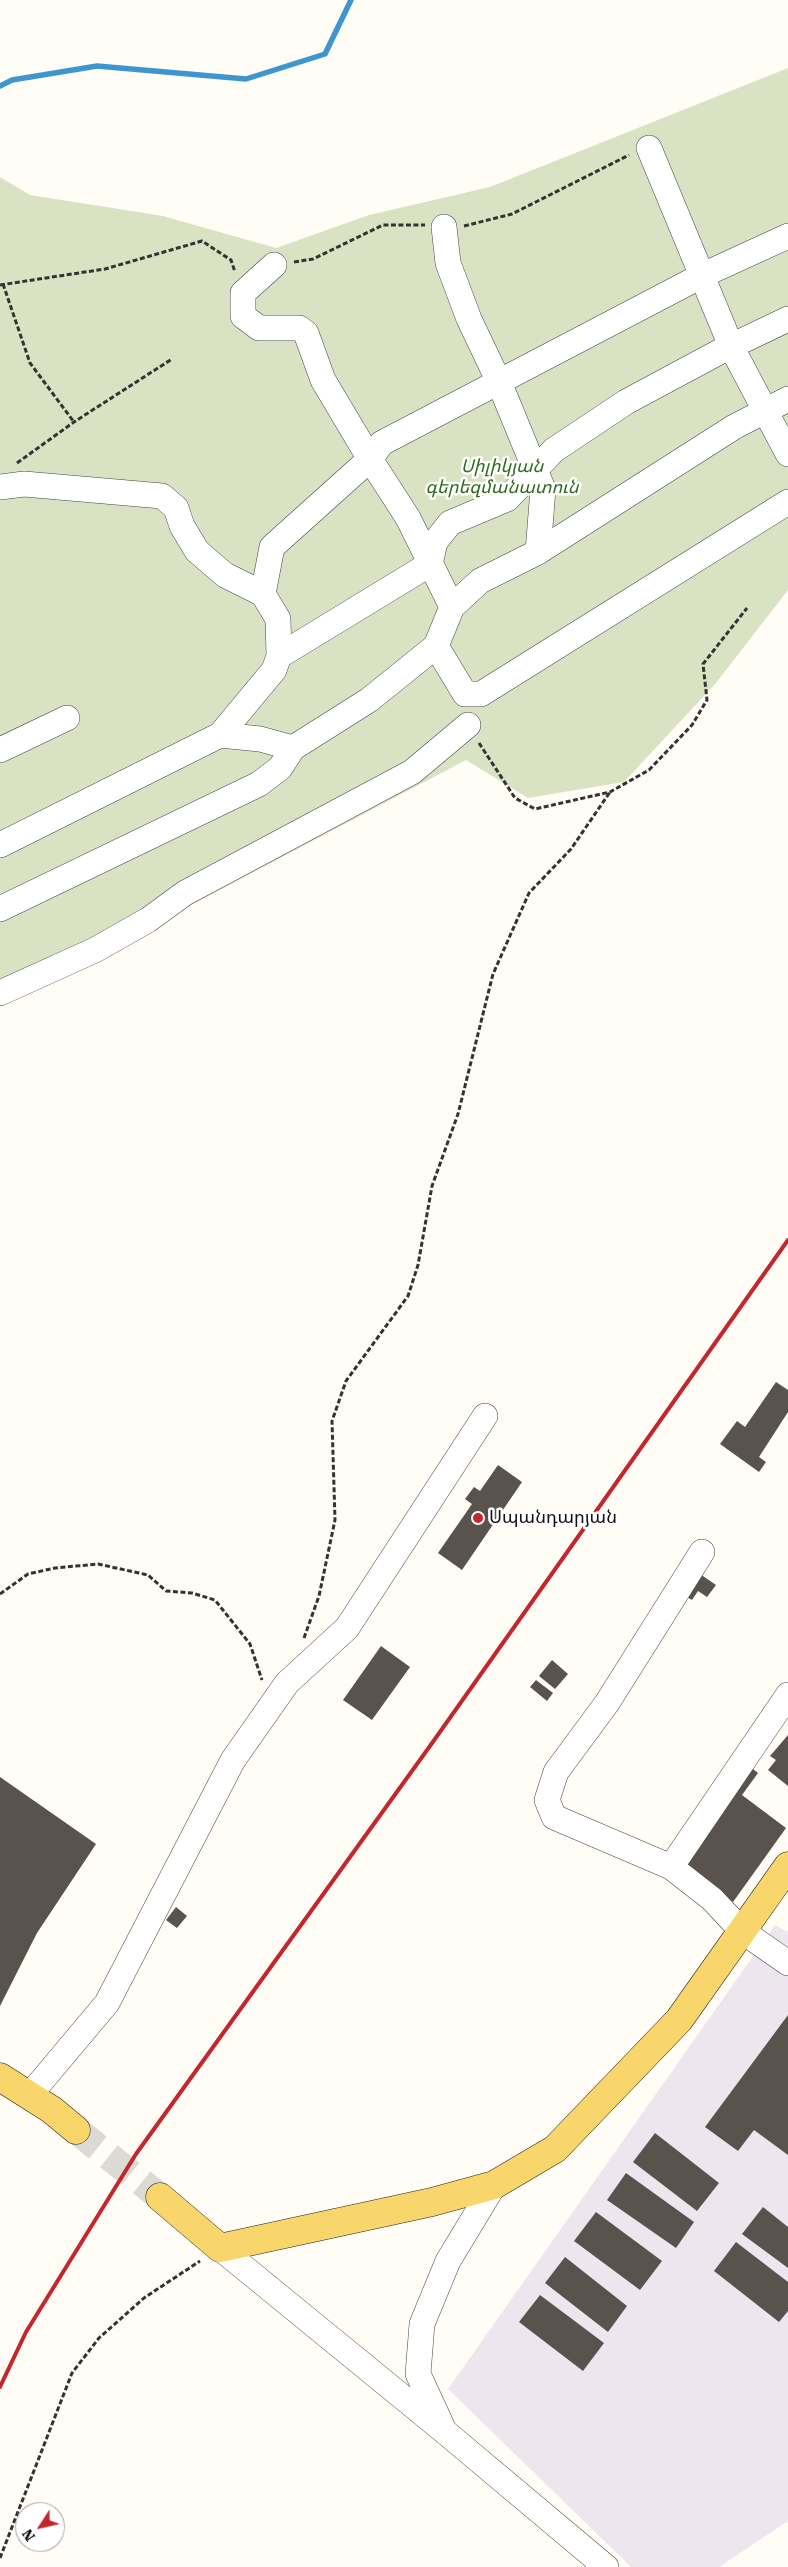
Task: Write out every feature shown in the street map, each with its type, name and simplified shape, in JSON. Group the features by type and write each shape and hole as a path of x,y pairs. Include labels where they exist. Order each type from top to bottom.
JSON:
{"main road":[{"path":"160,2197 220,2248 432,2202 494,2185 555,2149 679,2020 788,1866"},
{"path":"0,2077 76,2130"}],"lane":[{"path":"649,148 731,346 788,454"},
{"path":"444,227 448,263 469,319 499,382 543,489 538,552"},
{"path":"263,594 272,547 370,459 382,443 703,275 788,236"},
{"path":"274,265 243,293 244,316 259,328 299,328 306,333 323,380 408,518 452,607"},
{"path":"279,656 430,564 435,542 450,523 507,499 554,450 626,402 731,346 788,319"},
{"path":"0,909 258,784 280,768 293,748 368,700 436,646 452,607 480,581 538,552 734,427 788,399"},
{"path":"0,487 24,484 162,496 176,508 182,526 198,551 225,575 263,594 278,619 279,656 274,670 220,735 0,845"},
{"path":"436,646 465,694 481,694 788,502"},
{"path":"0,750 67,718"},
{"path":"0,993 95,950 148,920 185,892 412,772 468,725"},
{"path":"220,735 260,739 293,748"},
{"path":"29,2096 107,2003 234,1760 287,1683 347,1628 485,1416"},
{"path":"702,1552 607,1703 556,1772 546,1800 554,1816 671,1867 712,1898 742,1931 788,1963"},
{"path":"671,1867 788,1695"},
{"path":"444,2430 418,2374 422,2324 448,2261 494,2185"},
{"path":"220,2248 444,2430 606,2567"}],"path":[{"path":"274,265 313,260 383,226 469,226 512,214 634,152 649,148"},
{"path":"74,422 30,363 2,285 105,269 202,241 231,260 243,293"},
{"path":"15,464 74,422 172,359"},
{"path":"468,725 492,767 514,798 535,809 610,792 649,770 692,725 707,700 703,664 747,608"},
{"path":"303,1640 319,1596 335,1520 332,1421 346,1382 408,1296 418,1265 432,1186 458,1114 493,974 528,892 571,849 610,792"},
{"path":"0,1594 28,1574 55,1568 98,1564 148,1575 166,1591 192,1593 215,1600 250,1644 270,1707"},
{"path":"0,2558 72,2373 100,2338 144,2298 220,2248"}],"shaded area":[{"path":"775,1925 788,1932 788,2521 719,2567 631,2567 448,2389"}],"green space":[{"name":"Սիլիկյան գերեզմանատուն","path":"788,68 788,590 716,683 624,782 528,798 466,760 51,979 0,1003 0,177 30,195 163,216 276,248 369,215 490,187"}],"building":[{"path":"776,1382 788,1390 788,1412 759,1457 766,1462 759,1472 720,1444 737,1421 745,1427"},
{"path":"498,1465 522,1482 462,1570 438,1553 472,1504 465,1499 474,1487 480,1491"},
{"path":"700,1574 716,1585 707,1597 698,1591 692,1600 685,1596"},
{"path":"381,1646 410,1667 372,1720 343,1700"},
{"path":"552,1660 568,1674 555,1689 539,1676"},
{"path":"536,1680 553,1693 547,1701 530,1687"},
{"path":"788,1735 788,1786 768,1770 776,1760 770,1756"},
{"path":"748,1765 758,1773 742,1795 786,1828 733,1902 678,1862"},
{"path":"0,1777 96,1844 37,1933 0,2006"},
{"path":"176,1907 187,1916 177,1928 166,1920"},
{"path":"788,2015 788,2155 754,2130 738,2151 705,2127"},
{"path":"655,2133 719,2183 697,2211 633,2162"},
{"path":"626,2173 694,2222 676,2248 607,2200"},
{"path":"763,2207 788,2227 788,2268 742,2234"},
{"path":"596,2212 662,2261 640,2290 574,2241"},
{"path":"736,2242 788,2282 788,2311 779,2322 714,2271"},
{"path":"565,2257 627,2306 608,2332 545,2283"},
{"path":"540,2295 604,2343 583,2371 519,2322"}],"waterway":[{"path":"0,86 12,80 97,66 246,79 325,54 351,0"}],"tunnel":[{"path":"76,2130 160,2197"}],"railway":[{"path":"0,2387 26,2332 136,2154 430,1746 788,1240"}],"place":[{"name":"Սպանդարյան","path":"478,1518"}]}
